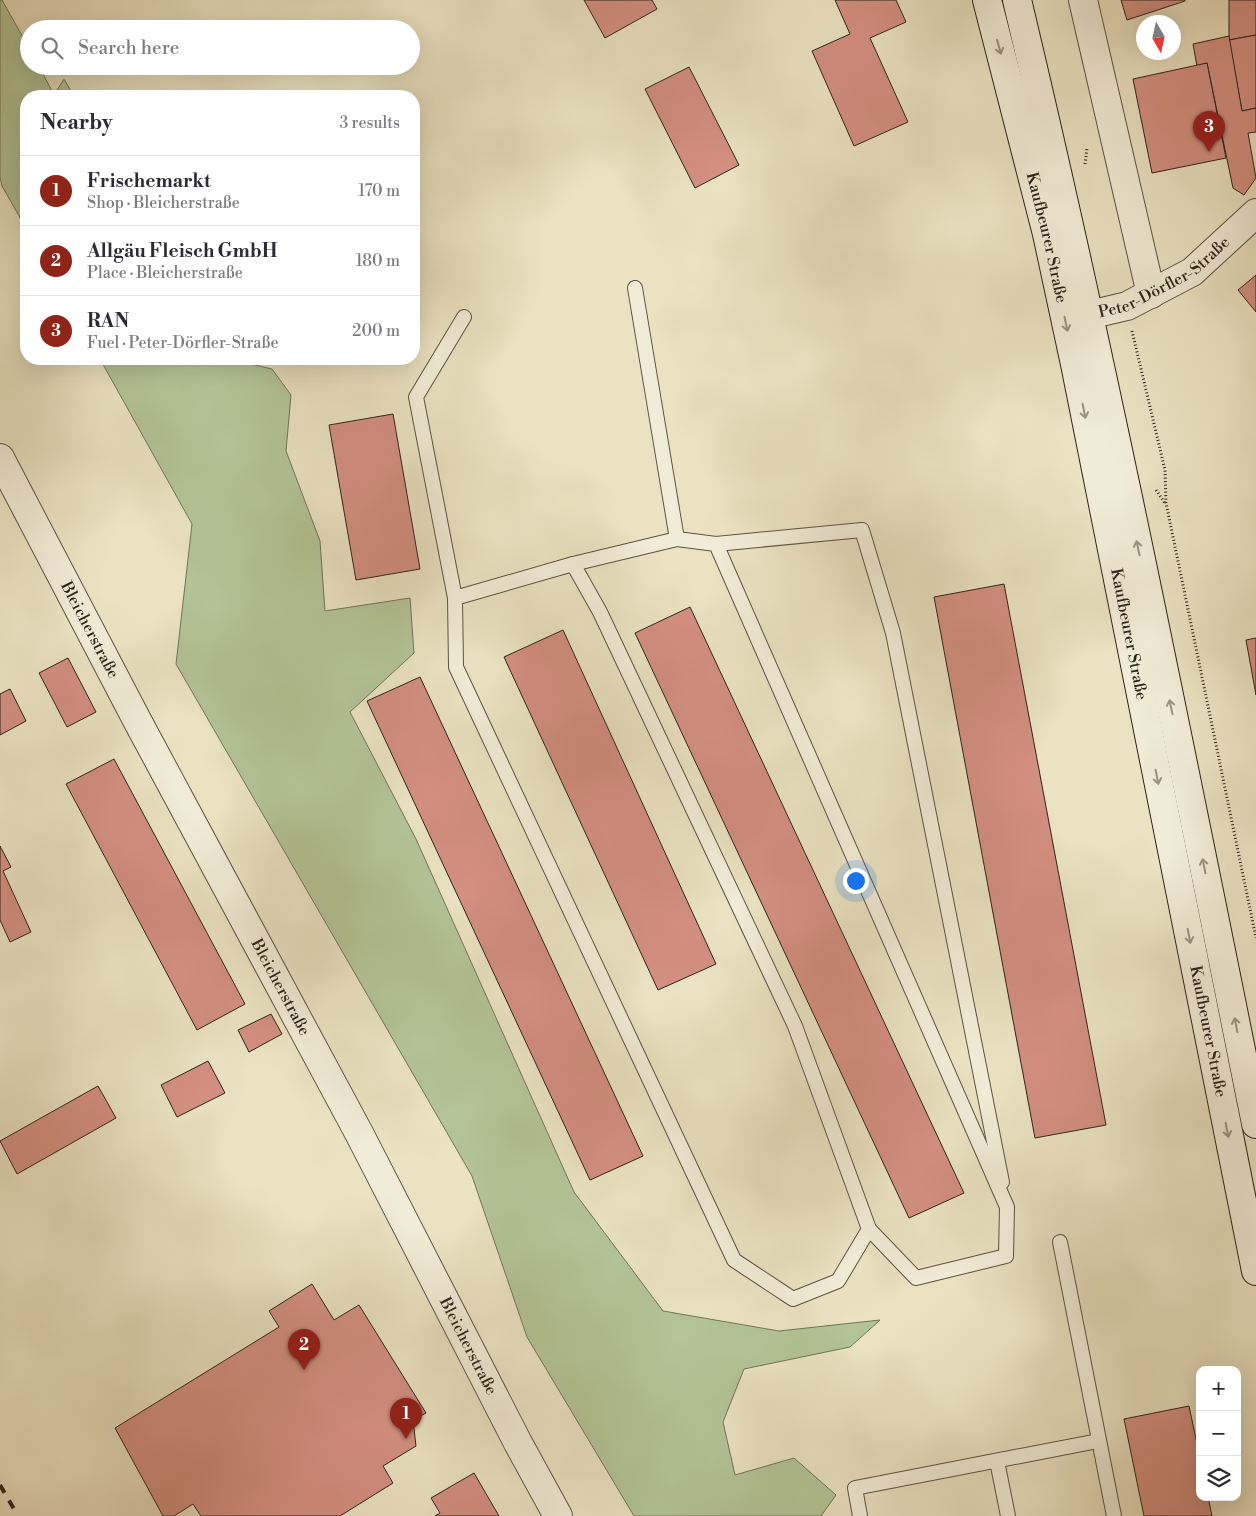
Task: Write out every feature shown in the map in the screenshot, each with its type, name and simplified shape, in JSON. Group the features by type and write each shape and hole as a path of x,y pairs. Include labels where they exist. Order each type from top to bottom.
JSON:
{"main road":[{"name":"Kaufbeurer Straße","path":"987,0 1047,234 1075,364 1256,1271"},
{"name":"Kaufbeurer Straße","path":"1017,0 1089,315 1256,1124"},
{"path":"1083,0 1151,294"},
{"name":"Peter-Dörfler-Straße","path":"1089,315 1127,306 1192,272 1256,213"},
{"name":"Bleicherstraße","path":"0,458 143,731 360,1135 518,1443 558,1516"}],"lane":[{"path":"635,288 677,539"},
{"path":"464,317 416,397 455,598 456,667 734,1260 793,1299 838,1281 869,1229"},
{"path":"455,598 573,564 677,539 716,544 862,530 893,633 1007,1208 1006,1256 916,1278 869,1229 795,1026 600,612 573,564"},
{"path":"716,544 1007,1208"},
{"path":"1060,1242 1114,1516"},
{"path":"860,1516 855,1488 1098,1441"},
{"path":"997,1461 1008,1516"}],"path":[{"path":"1166,504 1256,938"}],"green space":[{"path":"0,0 2,0 20,32 20,75 44,75 51,90 20,90 20,218 2,186 0,177"},
{"path":"64,79 70,90 57,90"},
{"path":"103,365 255,365 272,369 291,395 286,451 320,541 325,611 410,598 414,653 350,712 416,839 574,1192 663,1311 779,1331 880,1320 850,1347 744,1369 723,1422 735,1475 794,1458 836,1495 821,1516 634,1516 527,1337 472,1176 176,664 192,524"}],"building":[{"path":"584,0 652,0 657,9 605,38"},
{"path":"835,0 896,0 906,22 870,38 908,122 854,146 812,51 850,34"},
{"path":"1121,0 1185,0 1142,15 1136,15 1136,17 1127,20"},
{"path":"1229,0 1256,0 1256,35 1229,40"},
{"path":"1256,35 1256,108 1242,111 1229,40"},
{"path":"1229,36 1242,111 1256,108 1256,132 1248,133 1256,178 1244,195 1233,188 1207,63 1197,66 1193,44"},
{"path":"1207,63 1226,158 1152,173 1133,79"},
{"path":"689,67 739,165 695,188 645,89"},
{"path":"1256,275 1256,312 1238,290"},
{"path":"393,414 420,569 356,580 329,425"},
{"path":"1004,584 1106,1125 1035,1138 934,597"},
{"path":"690,607 964,1193 909,1218 635,633"},
{"path":"563,630 716,964 658,990 504,657"},
{"path":"1256,638 1256,695 1246,640"},
{"path":"68,658 96,712 67,727 39,673"},
{"path":"420,677 643,1156 590,1180 367,701"},
{"path":"10,689 26,721 0,735 0,694"},
{"path":"114,759 245,1004 197,1030 66,784"},
{"path":"0,846 11,867 3,871 31,932 10,942 0,920"},
{"path":"271,1014 282,1034 249,1052 238,1030"},
{"path":"208,1061 225,1093 177,1117 161,1085"},
{"path":"98,1086 116,1118 17,1174 0,1141"},
{"path":"312,1284 334,1320 359,1305 426,1413 413,1420 416,1446 383,1466 393,1483 340,1516 201,1516 193,1504 174,1516 163,1516 115,1428 279,1327 269,1311"},
{"path":"1189,1406 1196,1439 1196,1501 1209,1501 1212,1516 1144,1516 1124,1419"},
{"path":"474,1473 499,1516 435,1516 440,1513 431,1498"}],"railway":[{"path":"0,1485 18,1516"}],"place":[{"name":"RAN","path":"1209,152"},
{"name":"Allgäu Fleisch GmbH","path":"304,1370"},
{"name":"Frischemarkt","path":"406,1439"}]}
